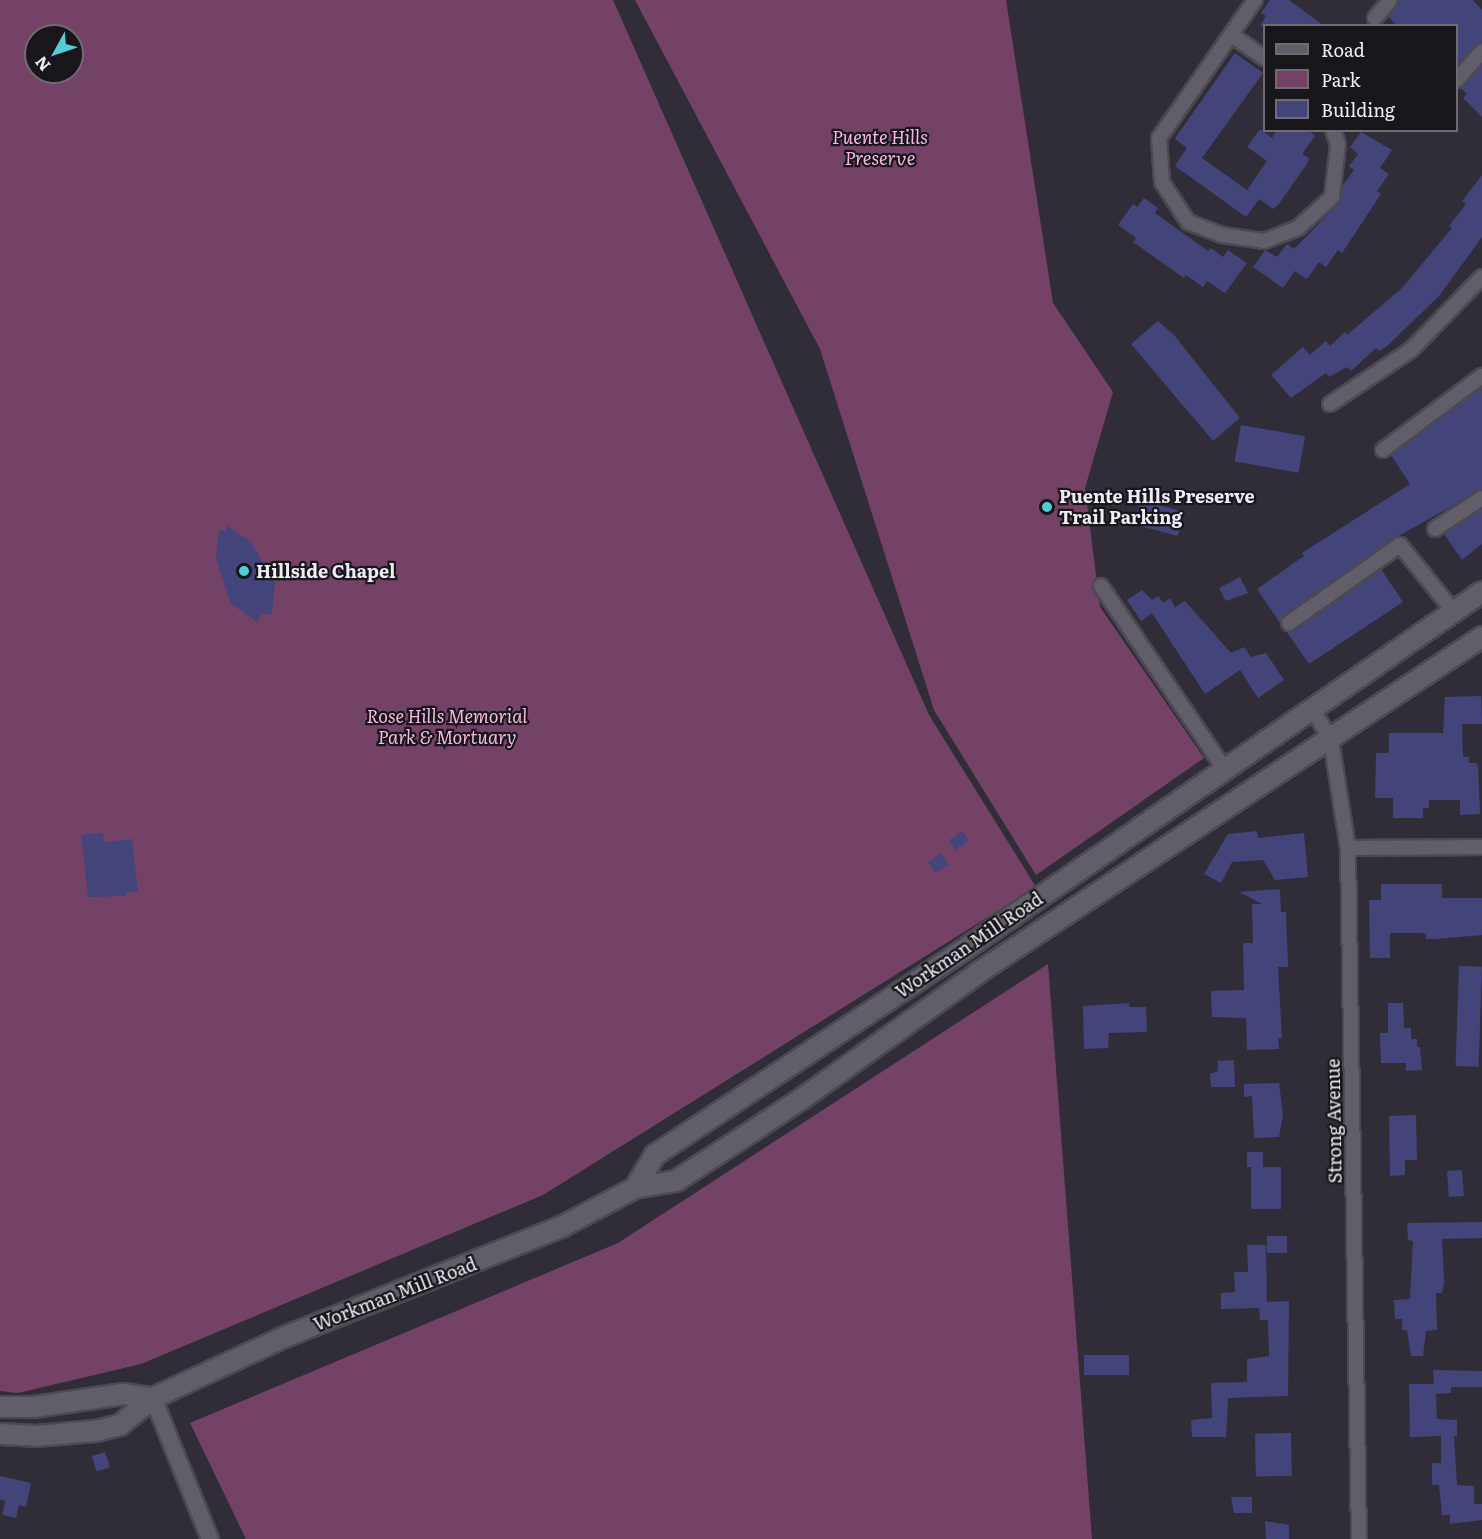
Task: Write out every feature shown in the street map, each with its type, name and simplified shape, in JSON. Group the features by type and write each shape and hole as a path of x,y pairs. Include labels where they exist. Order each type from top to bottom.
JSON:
{"main road":[{"name":"Workman Mill Road","path":"635,1188 655,1155 1225,770 1482,592"},
{"name":"Workman Mill Road","path":"0,1434 36,1436 96,1431 120,1425 153,1398 292,1334 563,1226 635,1188 676,1181 802,1098 978,973 1331,740 1482,637"},
{"path":"0,1407 33,1407 123,1394 153,1398"}],"street":[{"path":"1255,0 1233,36 1159,138 1162,182 1188,222 1222,235 1263,241 1298,228 1332,197 1338,144 1334,132"},
{"path":"1375,18 1390,0"},
{"path":"1233,36 1263,57"},
{"path":"1458,79 1482,51"},
{"path":"1330,404 1411,350 1482,278"},
{"path":"1383,450 1482,376"},
{"path":"1435,529 1482,498"},
{"path":"1289,622 1400,545 1454,612"},
{"path":"1101,586 1225,770"},
{"name":"Strong Avenue","path":"1312,709 1331,740 1348,848 1359,1539"},
{"path":"1348,848 1482,848"},
{"path":"153,1398 210,1539"}],"green space":[{"name":"Rose Hills Memorial Park & Mortuary","path":"0,0 613,0 929,715 1036,887 543,1195 141,1364 18,1393 0,1391"},
{"name":"Puente Hills Preserve","path":"635,0 1006,0 1053,303 1113,392 1085,488 1100,607 1204,758 1036,875 934,710 820,349"},
{"path":"1048,964 1092,1539 246,1539 190,1423 618,1243"}],"building":[{"path":"1270,0 1289,0 1321,24 1263,24 1260,26 1266,16 1261,13"},
{"path":"1399,0 1473,0 1482,10 1482,42 1458,65 1458,24 1395,24 1388,16"},
{"path":"1235,53 1263,73 1202,158 1247,190 1267,161 1247,147 1260,129 1272,138 1276,132 1310,132 1315,136 1302,154 1309,158 1307,164 1278,205 1273,209 1259,199 1246,217 1175,166 1187,148 1175,139"},
{"path":"1482,65 1482,117 1463,98 1467,94 1461,88"},
{"path":"1361,132 1392,150 1380,168 1389,174 1377,191 1381,194 1342,253 1338,250 1326,267 1319,262 1307,279 1295,271 1283,288 1253,267 1265,250 1277,257 1287,244 1294,249 1338,204 1342,186 1354,170 1349,166 1358,154 1350,147"},
{"path":"1482,175 1482,237 1439,296 1386,347 1379,351 1376,348 1351,371 1347,367 1329,377 1326,373 1291,398 1271,375 1303,347 1310,355 1326,341 1330,346 1345,332 1347,335 1402,288 1452,228 1449,226 1466,204 1462,201"},
{"path":"1144,198 1158,208 1155,213 1208,251 1211,248 1223,257 1228,250 1247,263 1225,293 1207,281 1203,287 1186,275 1184,278 1133,242 1136,238 1118,225 1133,204 1137,207"},
{"path":"1158,321 1174,335 1240,418 1213,441 1131,344"},
{"path":"1482,387 1482,489 1395,538 1284,616 1280,623 1257,589 1304,556 1302,553 1410,484 1391,455"},
{"path":"1241,425 1305,436 1299,473 1235,461"},
{"path":"1140,500 1184,512 1178,536 1134,524"},
{"path":"1482,509 1482,544 1462,560 1444,534"},
{"name":"Hillside Chapel","path":"228,526 251,542 275,583 272,615 262,613 257,622 230,603 216,558 219,530 225,531"},
{"path":"1381,569 1403,602 1309,664 1286,631 1294,630"},
{"path":"1240,577 1248,593 1226,601 1219,588"},
{"path":"1142,590 1152,600 1158,596 1163,603 1170,598 1175,607 1185,601 1231,653 1244,647 1251,657 1266,653 1284,680 1258,698 1240,670 1205,694 1152,613 1141,621 1127,600"},
{"path":"1481,696 1482,724 1462,724 1463,757 1469,757 1469,763 1477,763 1478,767 1480,814 1460,815 1460,800 1429,800 1429,808 1423,808 1423,818 1393,818 1393,798 1375,798 1376,753 1389,753 1389,733 1443,733 1445,697"},
{"path":"962,831 969,841 956,850 949,840"},
{"path":"1257,831 1258,838 1304,833 1308,877 1275,880 1263,860 1232,862 1221,883 1204,874 1228,834"},
{"path":"103,833 104,842 132,839 138,891 126,893 126,896 88,897 81,835"},
{"path":"941,853 949,865 936,874 928,862"},
{"path":"1381,884 1442,884 1442,898 1482,898 1482,935 1426,939 1426,934 1420,933 1390,933 1390,958 1370,958 1369,900 1381,900"},
{"path":"1280,889 1281,912 1286,912 1288,967 1278,967 1282,1038 1278,1038 1279,1049 1247,1050 1246,1018 1212,1017 1211,991 1244,990 1243,943 1253,943 1252,904 1262,904 1239,892"},
{"path":"1459,966 1482,967 1478,1067 1456,1066"},
{"path":"1129,1003 1129,1007 1146,1007 1147,1032 1109,1033 1108,1048 1084,1049 1083,1006"},
{"path":"1388,1003 1403,1003 1404,1028 1411,1028 1411,1039 1417,1039 1422,1070 1406,1071 1406,1063 1381,1063 1380,1033 1388,1033"},
{"path":"1234,1060 1235,1087 1211,1087 1210,1074 1218,1071 1218,1061"},
{"path":"1279,1083 1283,1115 1279,1137 1254,1138 1252,1096 1244,1097 1244,1084"},
{"path":"1416,1115 1417,1160 1405,1160 1405,1175 1390,1176 1389,1116"},
{"path":"1247,1152 1263,1152 1263,1167 1247,1167"},
{"path":"1251,1167 1281,1167 1281,1209 1251,1209"},
{"path":"1462,1170 1464,1196 1449,1197 1447,1171"},
{"path":"1482,1222 1482,1238 1442,1239 1444,1282 1442,1293 1436,1293 1437,1330 1426,1331 1423,1356 1411,1356 1407,1330 1402,1330 1402,1319 1395,1319 1394,1300 1410,1299 1413,1241 1408,1240 1407,1223"},
{"path":"1267,1236 1287,1236 1287,1253 1267,1253"},
{"path":"1247,1245 1266,1245 1267,1302 1289,1301 1288,1396 1228,1398 1226,1437 1192,1437 1191,1420 1212,1418 1211,1383 1247,1382 1247,1359 1269,1356 1268,1320 1260,1320 1259,1308 1221,1309 1221,1293 1235,1292 1234,1272 1248,1272"},
{"path":"1084,1355 1129,1355 1129,1375 1084,1375"},
{"path":"1433,1370 1482,1371 1482,1387 1451,1387 1451,1393 1436,1394 1437,1419 1457,1420 1457,1436 1454,1436 1457,1485 1474,1486 1474,1504 1482,1504 1482,1520 1450,1524 1450,1515 1442,1515 1439,1485 1432,1485 1432,1463 1441,1463 1441,1436 1410,1437 1409,1384 1434,1384"},
{"path":"1291,1433 1292,1476 1256,1477 1255,1434"},
{"path":"105,1452 110,1467 97,1472 92,1456"},
{"path":"0,1476 31,1483 26,1507 19,1505 16,1518 2,1515 5,1501 0,1500"},
{"path":"1231,1497 1252,1497 1252,1513 1234,1513"},
{"path":"1265,1521 1289,1525 1289,1539 1266,1539"}],"place":[{"name":"Puente Hills Preserve Trail Parking","path":"1047,507"},
{"name":"Hillside Chapel","path":"244,571"}]}
